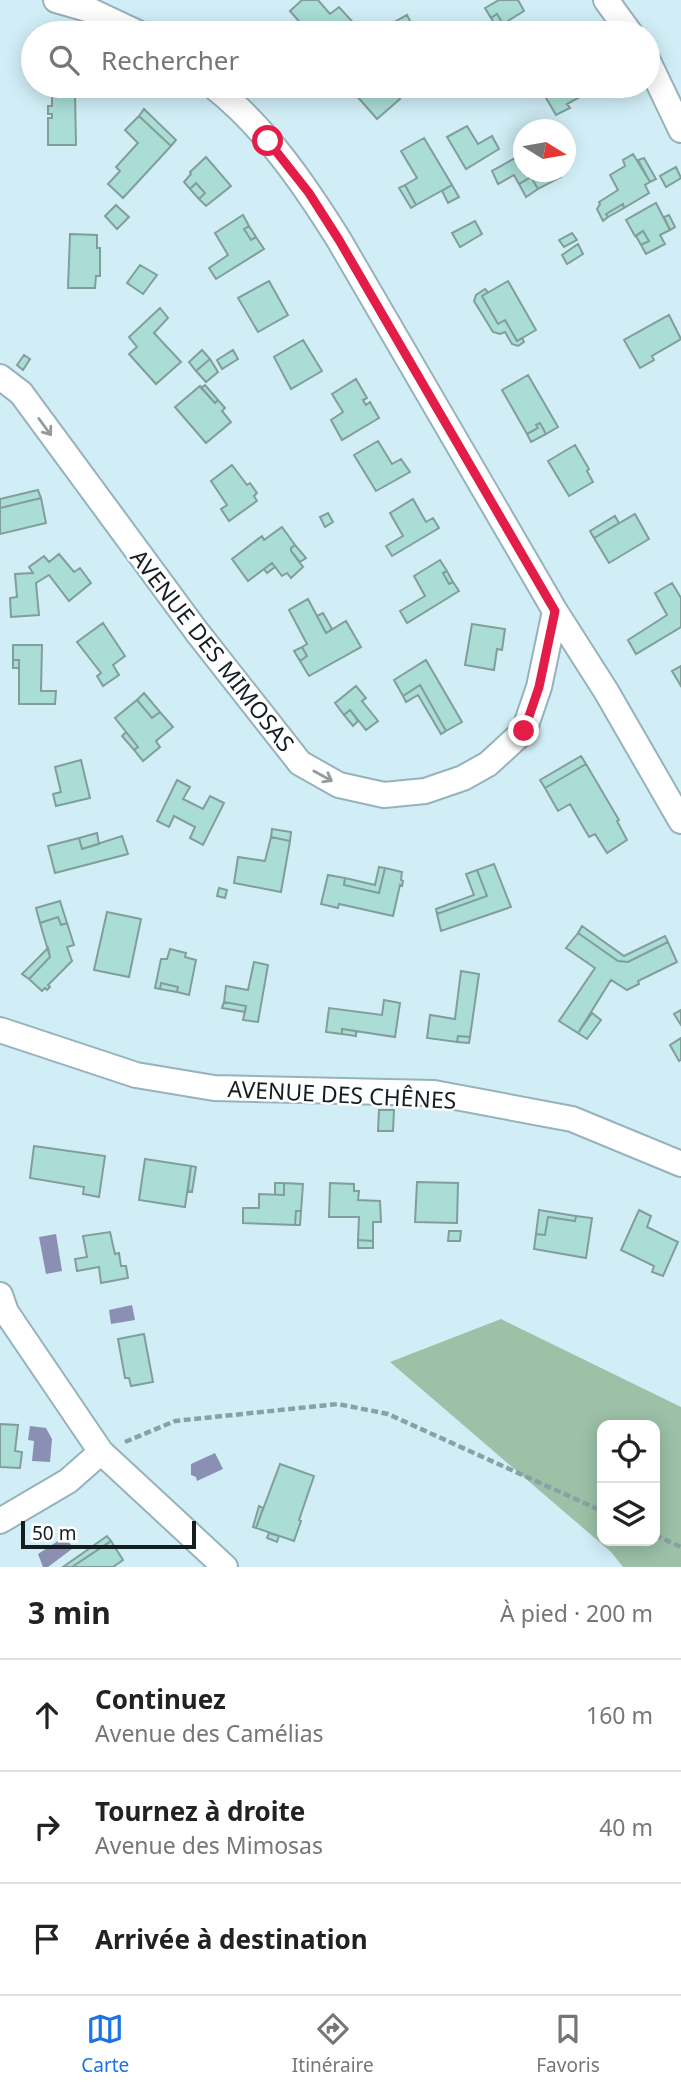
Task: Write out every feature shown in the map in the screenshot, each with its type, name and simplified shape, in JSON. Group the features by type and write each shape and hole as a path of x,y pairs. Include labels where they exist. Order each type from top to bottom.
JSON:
{"street":[{"path":"56,0 87,9 112,21"},
{"path":"606,0 621,21"},
{"path":"660,86 681,130"},
{"path":"228,98 268,141 309,193 339,240 681,821"},
{"name":"AVENUE DES MIMOSAS","path":"0,377 21,393 197,632 300,763 339,785 384,795 425,791 463,778 488,764 524,731 539,687 555,611"},
{"name":"AVENUE DES CHÊNES","path":"0,1030 136,1075 215,1088 434,1093 572,1119 681,1164"},
{"path":"0,1295 6,1312 102,1452 225,1567"},
{"path":"0,1521 68,1480 102,1452"}],"path":[{"path":"102,1452 175,1421 338,1404 387,1414 597,1509"},
{"path":"660,1537 681,1547"}],"green space":[{"path":"501,1319 681,1407 681,1567 623,1567 604,1546 660,1546 660,1420 597,1420 597,1540 390,1362"}],"water":[{"path":"56,1234 62,1271 46,1274 39,1237"},
{"path":"132,1305 135,1320 111,1324 109,1310"},
{"path":"30,1426 46,1428 52,1439 50,1462 32,1461 34,1441 28,1440"},
{"path":"215,1453 223,1469 197,1481 196,1477 191,1475 191,1464"},
{"path":"64,1537 72,1549 48,1567 43,1567 38,1554"}],"building":[{"path":"302,0 318,0 330,14 339,7 352,21 299,21 290,11"},
{"path":"499,0 518,0 524,11 508,21 501,21 497,14 491,18 485,8"},
{"path":"497,14 501,21 493,21 491,18"},
{"path":"407,15 410,21 396,21"},
{"path":"52,98 75,98 76,145 48,145 48,118 52,118 52,114 48,114 48,106 52,106"},
{"path":"359,98 399,98 400,99 377,119"},
{"path":"546,98 578,98 567,104 570,108 556,115"},
{"path":"144,109 176,140 171,146 139,116"},
{"path":"139,116 171,146 123,198 108,184 120,171 116,167 138,143 125,130"},
{"path":"467,126 478,144 492,136 499,149 466,169 447,137"},
{"path":"424,138 452,185 416,205 405,185 417,178 401,151"},
{"path":"633,154 650,182 645,185 649,193 624,208 623,204 606,214 608,217 603,221 597,209 599,202 618,190 610,175 625,166 623,160"},
{"path":"206,157 231,186 206,206 199,199 205,193 196,183 190,189 184,182 190,172"},
{"path":"644,158 656,179 650,182 638,160"},
{"path":"513,159 513,176 498,184 492,171"},
{"path":"676,167 681,178 666,187 660,176"},
{"path":"534,182 551,182 538,189"},
{"path":"534,182 538,189 526,197 519,184"},
{"path":"196,183 205,193 199,199 190,189"},
{"path":"405,185 416,205 411,208 399,188"},
{"path":"452,185 459,197 448,203 442,191"},
{"path":"656,203 670,230 660,235 665,244 646,254 641,245 649,241 643,231 635,236 626,220"},
{"path":"623,204 624,208 608,217 606,214"},
{"path":"116,205 129,217 117,229 105,216"},
{"path":"243,215 249,226 244,229 251,240 256,237 264,249 216,279 209,268 228,255 215,233"},
{"path":"669,215 675,227 670,230 664,217"},
{"path":"475,221 482,234 460,247 452,233"},
{"path":"249,226 256,237 251,240 244,229"},
{"path":"643,231 649,241 641,245 636,236"},
{"path":"572,233 577,240 564,247 559,240"},
{"path":"70,234 97,235 100,276 96,276 95,288 68,288"},
{"path":"578,244 583,254 567,264 562,255"},
{"path":"140,265 157,275 143,294 127,283"},
{"path":"269,281 288,315 258,332 238,298"},
{"path":"508,281 536,330 517,341 505,320 498,324 482,296"},
{"path":"485,289 488,292 482,296 498,324 505,320 517,341 522,338 524,342 518,346 512,344 505,332 493,332 474,301 476,295"},
{"path":"160,308 168,318 154,333 181,362 156,384 129,354 137,347 129,337"},
{"path":"669,315 681,339 652,356 654,360 640,368 624,340"},
{"path":"303,340 322,371 291,389 274,357"},
{"path":"202,350 210,359 196,371 189,362"},
{"path":"233,350 238,359 222,369 217,360"},
{"path":"24,355 30,359 23,370 17,365"},
{"path":"210,359 218,372 206,382 196,371"},
{"path":"528,375 558,427 546,434 540,423 536,425 538,428 527,434 502,390"},
{"path":"356,379 367,398 363,400 366,405 370,402 379,418 342,440 331,420 343,412 332,394"},
{"path":"205,385 218,400 215,403 201,388"},
{"path":"200,386 215,403 218,400 225,408 222,411 231,422 206,443 175,407"},
{"path":"540,423 546,434 531,442 527,434 538,428 536,425"},
{"path":"378,441 392,464 401,459 410,472 376,491 354,455"},
{"path":"575,445 593,482 569,496 548,461"},
{"path":"232,465 247,485 250,483 257,493 254,496 257,501 229,521 221,509 227,505 211,481"},
{"path":"38,490 41,498 0,508 0,499"},
{"path":"41,498 46,523 0,534 0,508"},
{"path":"413,499 426,522 433,518 439,528 392,556 386,546 403,536 390,513"},
{"path":"328,513 333,522 325,527 320,517"},
{"path":"635,514 649,539 609,563 594,538"},
{"path":"615,516 619,523 594,538 590,531"},
{"path":"282,527 295,545 291,551 303,567 291,578 287,573 282,576 272,563 248,581 232,559 262,536 264,540"},
{"path":"295,545 306,558 300,562 291,551"},
{"path":"59,554 74,572 80,568 91,583 69,601 49,575 36,583 39,615 11,617 10,598 17,597 15,574 33,573 29,567 44,556 49,562"},
{"path":"440,560 447,571 443,573 449,584 453,582 459,591 407,623 400,611 425,596 414,576"},
{"path":"272,563 275,567 267,573 264,569"},
{"path":"447,571 453,582 449,584 443,573"},
{"path":"672,583 681,598 681,627 636,654 628,640 667,615 655,593"},
{"path":"308,599 326,633 346,621 361,647 309,676 300,661 307,656 302,647 307,644 289,610"},
{"path":"323,613 332,629 326,633 317,616"},
{"path":"103,623 125,656 113,665 119,675 103,686 97,676 101,673 77,642"},
{"path":"472,624 505,629 502,650 497,649 494,670 465,665"},
{"path":"13,645 42,645 41,691 56,691 55,704 19,704 19,660 13,660"},
{"path":"302,647 307,656 300,661 294,651"},
{"path":"13,660 19,660 19,668 13,668"},
{"path":"426,660 462,722 446,731 420,685 403,696 394,680"},
{"path":"681,666 681,686 672,671"},
{"path":"420,685 446,731 441,734 418,695 406,702 403,696"},
{"path":"356,686 366,698 362,701 378,721 366,730 350,710 344,715 335,703"},
{"path":"144,693 160,712 152,718 137,700"},
{"path":"137,700 152,718 160,712 173,727 156,741 160,747 143,761 134,750 138,747 115,718"},
{"path":"350,710 358,721 353,726 344,715"},
{"path":"126,732 138,747 134,750 122,736"},
{"path":"581,756 586,764 545,788 540,780"},
{"path":"81,760 90,798 56,806 53,794 61,792 55,767"},
{"path":"586,764 619,820 617,821 627,840 607,853 595,834 589,837 570,804 558,811 545,788"},
{"path":"177,780 190,787 183,799 203,809 210,796 224,803 203,845 190,838 195,827 174,816 169,827 157,821"},
{"path":"272,829 291,832 290,841 271,837"},
{"path":"97,833 99,844 82,849 79,838"},
{"path":"122,836 128,854 55,873 48,846 79,838 82,849"},
{"path":"271,837 290,841 281,892 234,883 238,857 265,861"},
{"path":"494,864 511,907 441,931 437,914 487,896 477,870"},
{"path":"379,867 385,868 379,893 344,885 345,878 375,885"},
{"path":"385,868 402,872 402,886 400,885 393,916 339,904 338,908 321,904 328,875 345,878 344,885 379,893"},
{"path":"477,870 487,896 437,914 436,909 474,895 466,874"},
{"path":"219,888 227,890 225,898 217,896"},
{"path":"60,901 67,923 61,925 58,917 40,923 36,908"},
{"path":"107,912 141,919 129,977 94,970"},
{"path":"58,917 61,925 67,923 74,945 67,947 72,961 48,985 50,987 47,990 45,988 42,991 29,979 50,957 40,923"},
{"path":"582,926 624,956 665,936 668,942 628,962 618,961 578,933"},
{"path":"578,933 618,961 628,962 668,942 677,962 638,981 639,984 627,990 611,980 578,1033 559,1021 595,968 566,948"},
{"path":"48,948 50,957 29,979 22,974"},
{"path":"170,949 186,953 185,957 196,960 189,995 177,992 178,987 161,983 160,989 155,988 161,959 167,959"},
{"path":"254,962 268,965 258,1022 243,1020 246,1006 224,1002 226,986 248,990"},
{"path":"461,971 479,974 470,1037 458,1036 457,1042 427,1038 430,1015 455,1019"},
{"path":"161,983 178,987 177,992 160,989"},
{"path":"384,1000 400,1003 395,1037 342,1029 342,1034 326,1032 329,1008 382,1015"},
{"path":"224,1002 246,1006 245,1012 222,1008"},
{"path":"681,1010 681,1025 674,1014"},
{"path":"592,1013 601,1020 587,1039 578,1033"},
{"path":"342,1029 356,1031 356,1036 342,1034"},
{"path":"458,1036 470,1037 469,1043 457,1042"},
{"path":"681,1038 681,1060 679,1061 670,1045"},
{"path":"379,1110 394,1110 393,1131 378,1131"},
{"path":"34,1146 105,1156 99,1197 83,1194 84,1187 30,1178"},
{"path":"145,1159 191,1166 185,1207 139,1200"},
{"path":"191,1166 196,1167 192,1192 188,1191"},
{"path":"417,1182 458,1183 457,1223 415,1222"},
{"path":"275,1183 284,1183 284,1195 275,1195"},
{"path":"284,1183 303,1184 301,1211 296,1211 295,1225 243,1223 243,1208 259,1208 259,1194 284,1195"},
{"path":"330,1183 354,1184 354,1191 359,1191 358,1200 380,1201 381,1222 373,1222 373,1241 358,1240 359,1217 329,1217"},
{"path":"539,1210 576,1216 575,1221 548,1217 545,1235 536,1234"},
{"path":"639,1210 651,1216 647,1227 678,1242 663,1276 652,1272 654,1266 621,1250"},
{"path":"296,1211 301,1211 300,1225 295,1225"},
{"path":"576,1216 592,1218 586,1258 534,1249 536,1234 545,1235 548,1217 575,1221"},
{"path":"449,1231 461,1231 460,1241 448,1241"},
{"path":"110,1232 115,1254 119,1253 121,1266 126,1266 128,1278 101,1283 99,1267 77,1271 75,1259 87,1257 83,1236"},
{"path":"358,1240 373,1241 373,1248 358,1248"},
{"path":"144,1334 153,1382 131,1386 129,1378 125,1378 118,1339"},
{"path":"0,1424 18,1425 15,1451 22,1452 20,1468 0,1467"},
{"path":"280,1464 314,1476 294,1541 256,1528"},
{"path":"259,1506 263,1508 256,1528 253,1527"},
{"path":"269,1533 279,1536 277,1542 267,1538"},
{"path":"107,1536 111,1541 72,1567 63,1567"},
{"path":"111,1541 123,1560 113,1567 72,1567"}],"route":[{"path":"268,141 309,193 339,240 555,611 539,687 524,731"}]}
